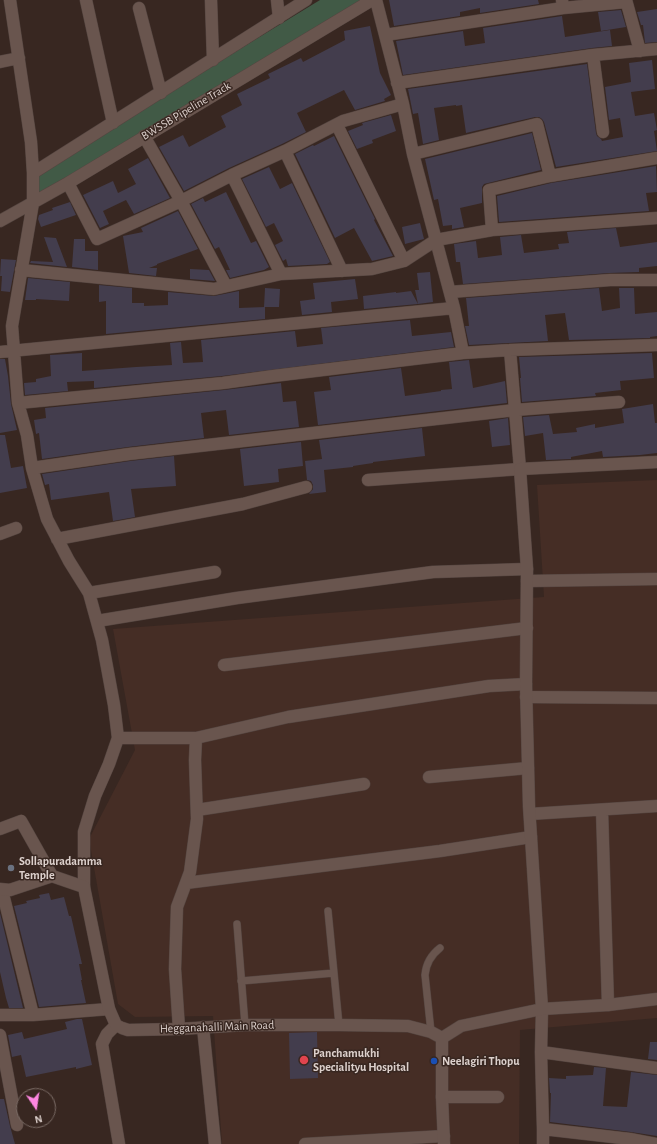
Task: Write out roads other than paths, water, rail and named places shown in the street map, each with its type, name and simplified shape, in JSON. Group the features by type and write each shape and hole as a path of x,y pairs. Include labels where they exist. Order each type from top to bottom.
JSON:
{"street":[{"path":"10,0 31,142 33,203 12,326 18,403 27,435 32,468 47,519 89,593 102,640 114,705 118,738 109,764 95,796 84,832 84,887 109,1008 116,1025 107,1034 102,1044 119,1144"},
{"path":"86,0 113,123"},
{"path":"211,0 213,60"},
{"path":"277,0 279,18"},
{"path":"32,173 161,93 306,0"},
{"name":"BWSSB Pipeline Track","path":"0,221 33,203 372,0"},
{"path":"376,0 403,104 413,154 454,308 463,353"},
{"path":"385,35 563,4 626,1 640,51"},
{"path":"139,8 161,93"},
{"path":"397,83 593,55 640,51 657,52"},
{"path":"593,55 603,132"},
{"path":"0,62 19,58"},
{"path":"68,182 97,239 181,201 232,175 285,151 343,121 403,104"},
{"path":"413,154 537,124 550,176"},
{"path":"337,125 404,261"},
{"path":"144,136 181,201 226,286"},
{"path":"285,151 342,271"},
{"path":"492,230 489,190 550,176 657,158"},
{"path":"232,175 280,274"},
{"path":"21,270 214,289 280,274 372,269 404,261 436,240 492,230 657,218"},
{"path":"450,292 610,280 657,280"},
{"path":"0,352 454,308"},
{"path":"18,403 223,384 281,375 463,353 657,345"},
{"path":"510,350 527,569 526,697 531,837 542,1009 541,1052 543,1144"},
{"path":"32,468 129,454 515,410 619,402"},
{"path":"368,480 520,469 657,462"},
{"path":"57,539 243,504 306,487"},
{"path":"0,534 16,528"},
{"path":"97,621 237,598 433,572 527,569"},
{"path":"89,593 215,572"},
{"path":"527,581 657,579"},
{"path":"224,665 526,628"},
{"path":"118,738 196,738 288,717 489,686 526,684"},
{"path":"526,697 657,698"},
{"path":"179,1029 175,969 177,907 190,872 197,819 195,760 196,738"},
{"path":"430,777 528,768"},
{"path":"197,810 364,784"},
{"path":"530,814 657,806"},
{"path":"602,810 608,1005"},
{"path":"0,829 21,821 52,876"},
{"path":"186,883 440,851 531,837"},
{"path":"33,1016 1,889 10,890 52,876 84,887"},
{"path":"305,1144 444,1140 442,1038 460,1026 542,1009 608,1005 657,999"},
{"path":"0,1015 33,1016 109,1008"},
{"name":"Hegganahalli Main Road","path":"116,1025 128,1030 245,1025 408,1026 431,1032 442,1038"},
{"path":"203,1027 215,1144"},
{"path":"0,1035 16,1120"},
{"path":"541,1052 657,1068"},
{"path":"442,1097 498,1097"},
{"path":"543,1129 630,1142 657,1144"}],"lane":[{"path":"328,911 339,1025"},
{"path":"237,924 245,1025"},
{"path":"431,1032 426,968 433,954 440,948"},
{"path":"242,981 334,973"}],"place":[{"name":"Sollapuradamma Temple","path":"11,868"},
{"name":"Panchamukhi Specialityu Hospital","path":"304,1060"},
{"name":"Neelagiri Thopu","path":"434,1061"}]}
